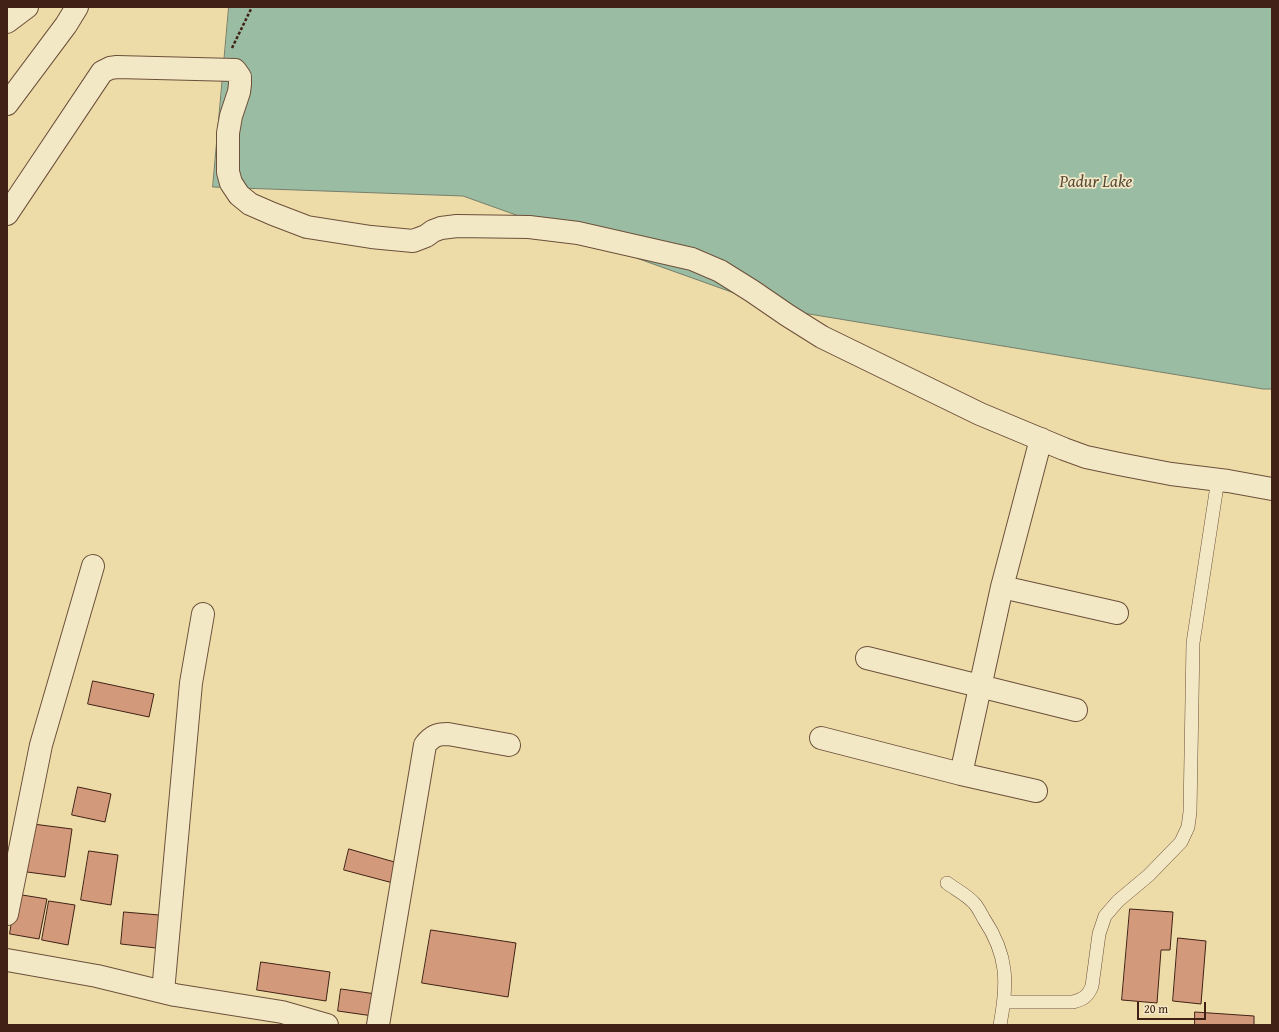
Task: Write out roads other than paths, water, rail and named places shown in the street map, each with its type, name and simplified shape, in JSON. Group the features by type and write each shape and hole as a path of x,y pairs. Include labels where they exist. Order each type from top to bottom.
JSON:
{"street":[{"path":"7,22 28,7"},
{"path":"7,104 66,25 77,7"},
{"path":"7,214 102,72 110,68 117,67 235,70 240,77 239,92 230,116 228,133 228,172 231,183 238,195 250,204 307,227 371,237 413,241 441,228 456,226 529,227 578,233 692,259 720,271 822,337 980,414 1086,457 1171,474 1218,479 1272,489"},
{"path":"961,774 1002,587 1041,439"},
{"path":"7,914 41,745 93,566"},
{"path":"1002,587 1117,613"},
{"path":"163,992 191,683 203,614"},
{"path":"867,658 981,685 1076,710"},
{"path":"378,1025 426,746 431,738 439,734 448,734 509,745"},
{"path":"822,738 961,774 1036,791"},
{"path":"7,960 97,976 163,992 282,1012 327,1025"}],"lane":[{"path":"1005,1002 1074,1002 1083,999 1089,994 1092,986 1099,934 1105,916 1118,901 1149,875 1181,842 1188,827 1190,812 1193,643 1218,479"},
{"path":"947,882 974,903 991,928 1000,948 1004,965 1005,1002 1000,1025"}],"water":[{"name":"Padur Lake","path":"229,7 1272,7 1272,389 1263,389 779,309 463,196 213,187"}]}
